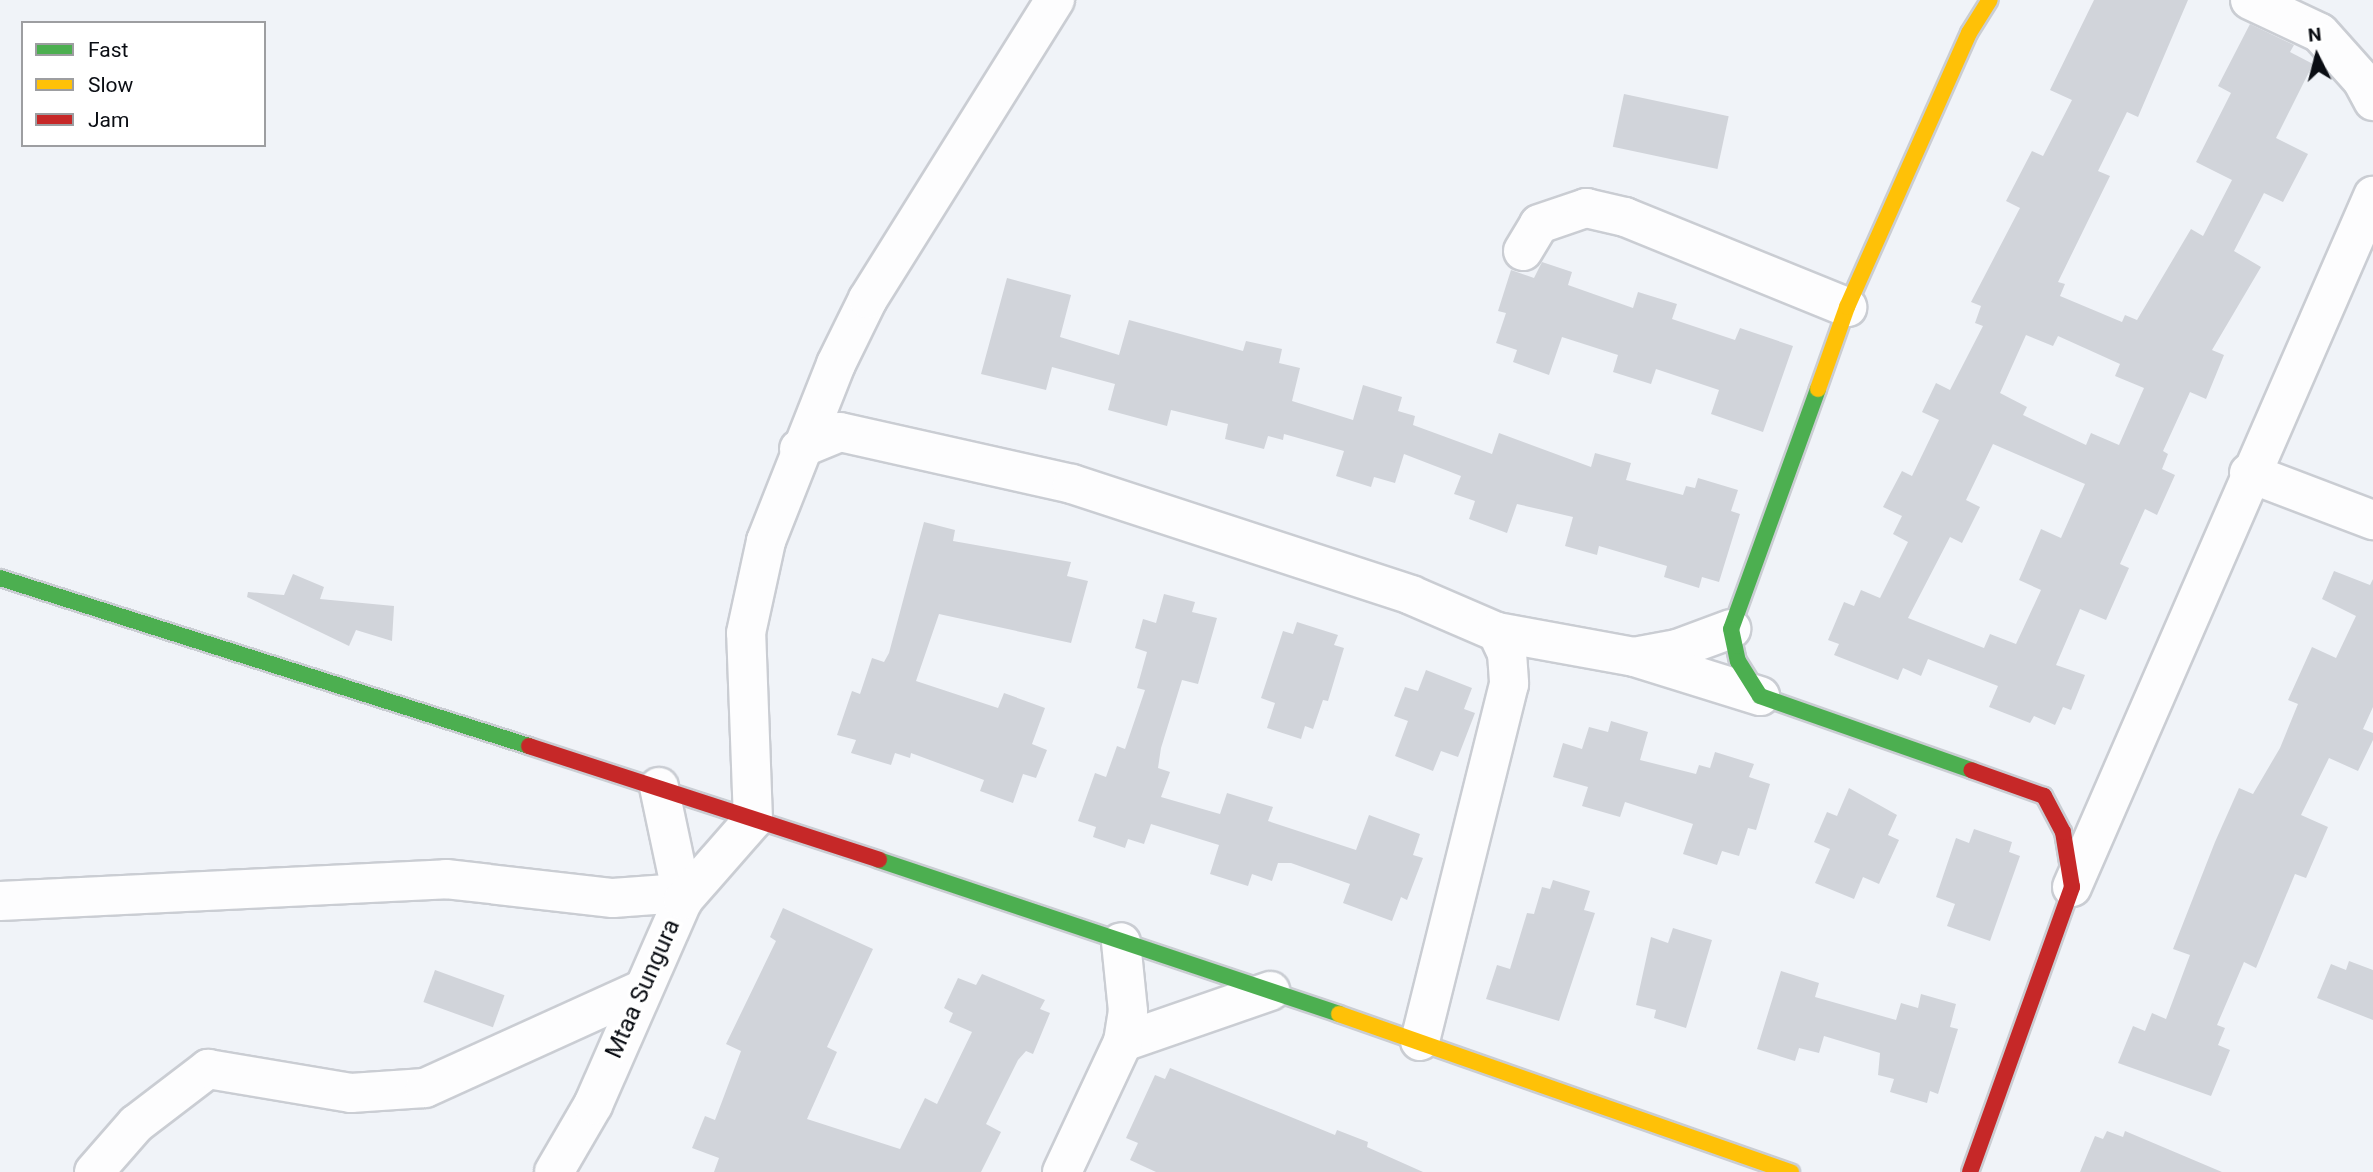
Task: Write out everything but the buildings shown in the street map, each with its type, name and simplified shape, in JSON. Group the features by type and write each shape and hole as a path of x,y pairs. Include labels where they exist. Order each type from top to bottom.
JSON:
{"street":[{"path":"753,820 746,633 766,541 799,449 868,299 1055,0"},
{"path":"1760,696 1738,661 1731,629 1846,307 1969,33 1990,0"},
{"path":"2250,0 2320,33 2362,80 2373,101"},
{"path":"1970,1172 2072,887 2249,473 2373,195"},
{"path":"1523,251 1539,224 1586,208 1625,217 1846,307"},
{"path":"799,449 840,432 1072,484 1411,595 1497,632 1562,647 1634,657 1760,696 2044,796 2063,832 2072,887"},
{"path":"2249,473 2373,520"},
{"path":"0,578 659,786 753,820 1420,1041 1790,1172"},
{"path":"1634,657 1677,649 1731,629"},
{"path":"1420,1041 1509,684 1507,653 1497,632"},
{"path":"1509,684 1562,647"},
{"path":"0,901 446,879 613,898 682,897 659,786"},
{"name":"Mtaa Sungura","path":"554,1172 593,1105 639,992 682,897 753,820"},
{"path":"1062,1172 1123,1042 1128,1011 1121,942"},
{"path":"1123,1042 1270,991"},
{"path":"94,1172 136,1124 208,1069 351,1093 425,1088 639,992"}],"traffic: fast":[{"path":"1818,389 1731,629 1738,661 1760,696 1971,770"},
{"path":"0,578 529,746"},
{"path":"879,860 1339,1014"}],"traffic: slow":[{"path":"1818,389 1847,307 1969,33 1990,0"},
{"path":"1339,1014 1791,1172"}],"traffic: jam":[{"path":"529,746 879,860"},
{"path":"1970,1172 2072,887 2063,832 2044,796 1971,770"}]}
